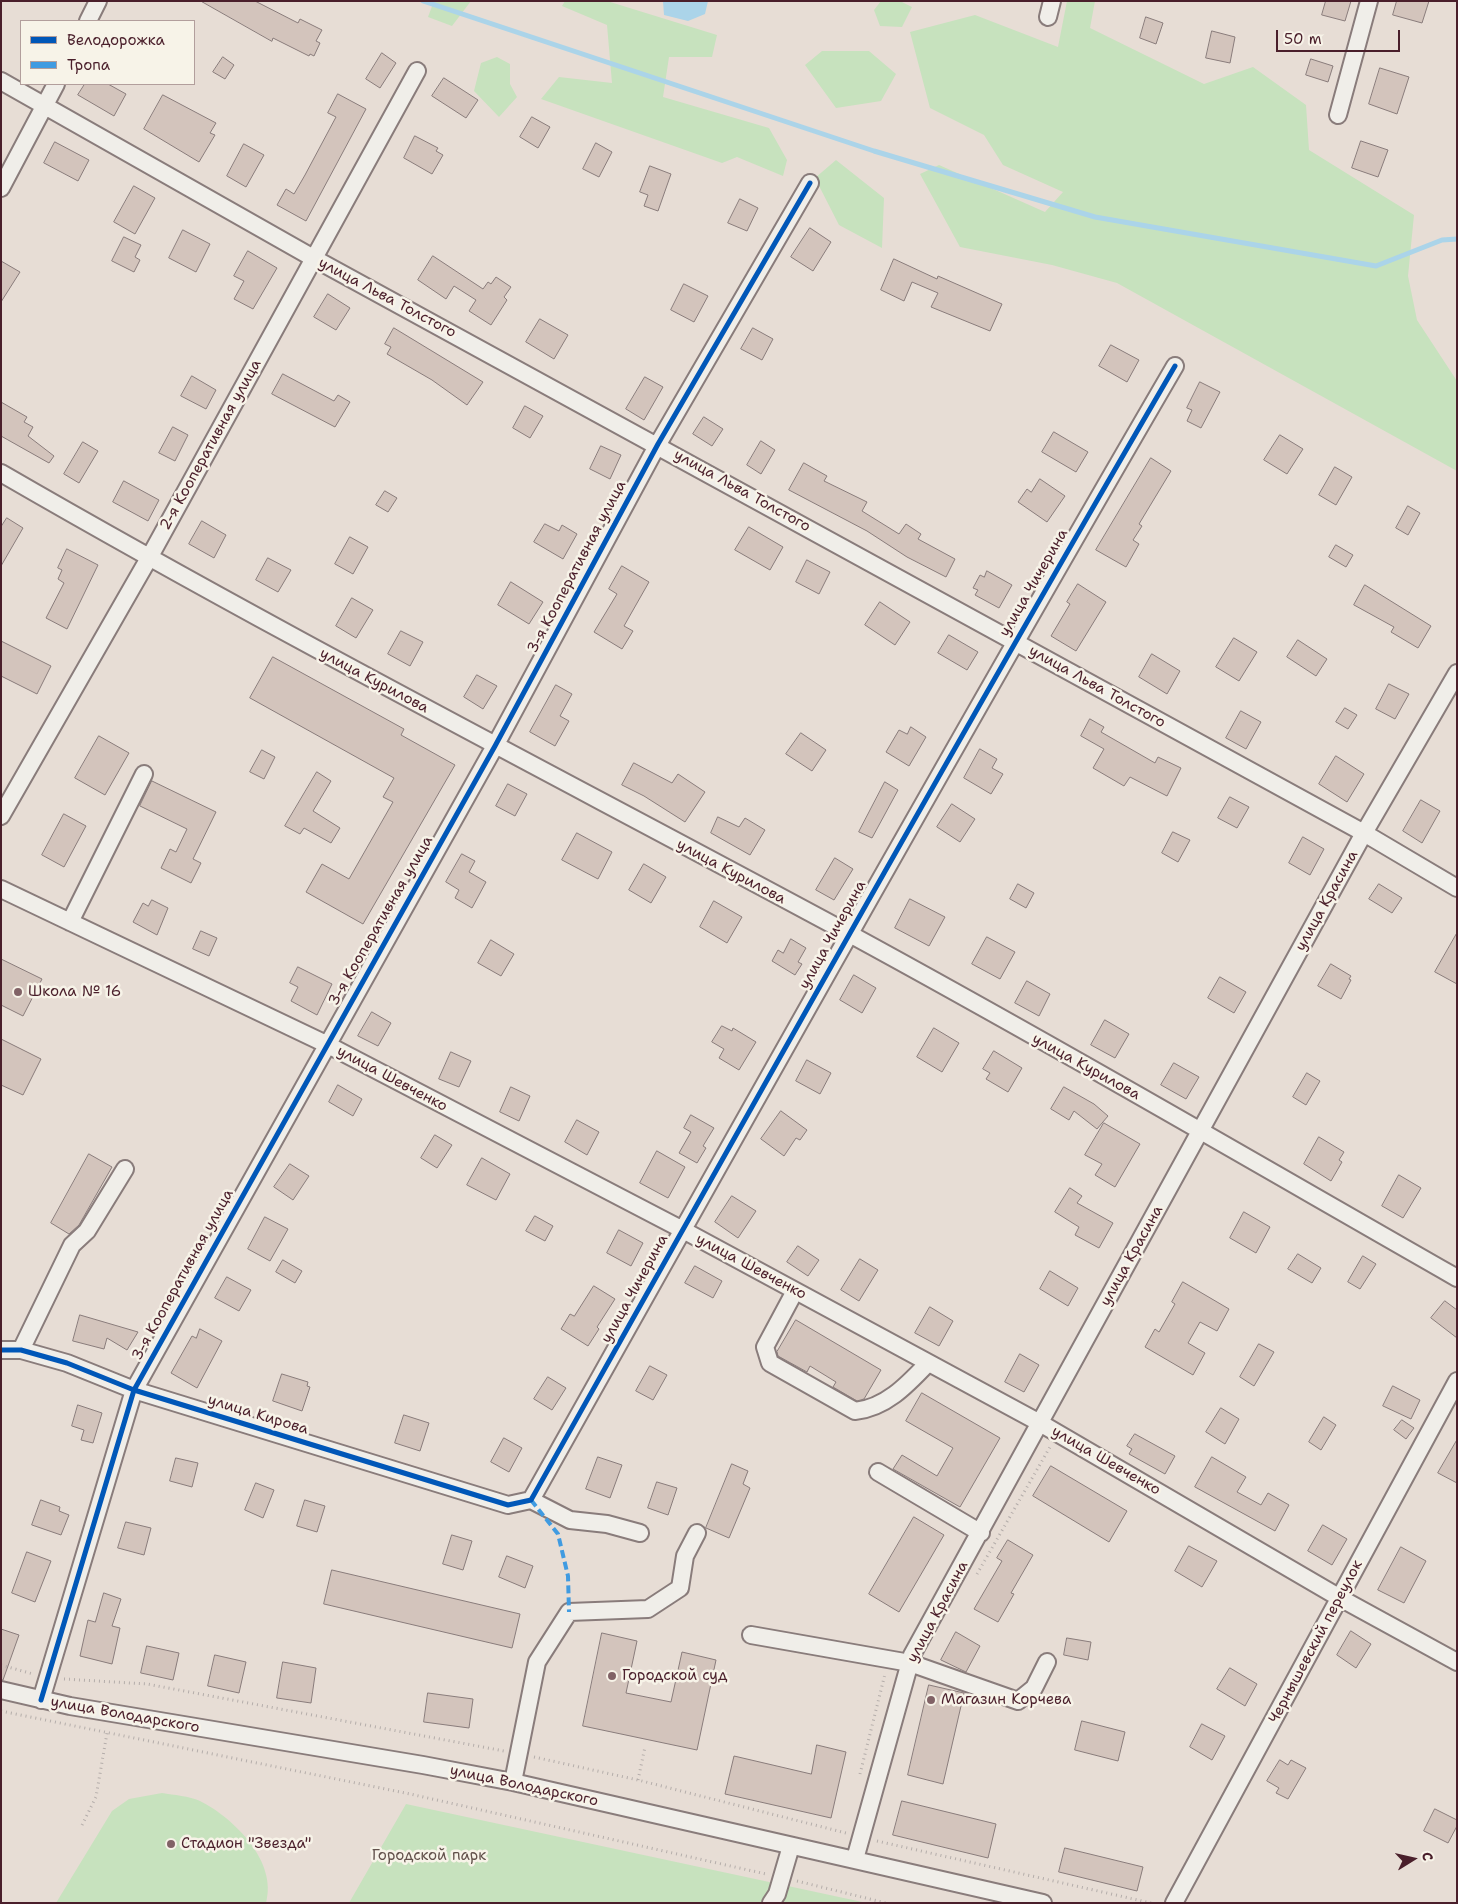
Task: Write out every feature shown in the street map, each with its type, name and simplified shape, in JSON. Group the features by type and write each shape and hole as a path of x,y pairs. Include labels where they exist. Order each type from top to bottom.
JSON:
{"street":[{"path":"88,20 98,1"},
{"path":"1048,17 1052,1"},
{"path":"1338,115 1369,1"},
{"name":"2-я Кооперативная улица","path":"1,816 148,558 418,71"},
{"name":"улица Льва Толстого","path":"1,81 314,259 658,444 1014,642 1364,833 1457,888"},
{"path":"1,188 55,85"},
{"name":"3-я Кооперативная улица","path":"41,1700 46,1678 134,1390 326,1044 495,746 658,444 810,184"},
{"name":"улица Чичерина","path":"531,1500 848,934 1014,642 1175,366"},
{"name":"улица Курилова","path":"1,473 148,558 848,934 1200,1131 1457,1278"},
{"name":"улица Красина","path":"855,1859 912,1655 981,1533 1364,833 1457,673"},
{"path":"70,922 144,774"},
{"name":"улица Шевченко","path":"1,889 326,1044 683,1230 1058,1433 1340,1598 1457,1662"},
{"path":"21,1350 72,1245 88,1232 125,1169"},
{"path":"795,1291 765,1346 770,1363 856,1412 868,1410 900,1391 928,1363"},
{"name":"улица Кирова","path":"1,1350 21,1350 67,1363 134,1390 508,1505 531,1500"},
{"name":"Чернышевский переулок","path":"1174,1903 1457,1382"},
{"path":"878,1472 981,1533"},
{"path":"531,1500 570,1520 607,1524 640,1533"},
{"path":"513,1782 537,1662 569,1612 648,1609 680,1588 685,1556 696,1533"},
{"path":"751,1635 910,1663 1018,1701 1034,1688 1047,1662"},
{"name":"улица Володарского","path":"1,1690 41,1700 513,1782 1043,1903"},
{"path":"771,1903 777,1894 783,1878 791,1846"}],"path":[{"path":"976,1576 1058,1433"},
{"path":"860,1775 889,1659"},
{"path":"1,1665 46,1678 147,1684 519,1754 638,1780 845,1833 1152,1903"},
{"path":"1,1710 410,1794 886,1903"},
{"path":"82,1825 96,1797 107,1733"},
{"path":"638,1780 646,1747"},
{"path":"845,1833 848,1823"}],"green space":[{"path":"434,1 471,1 452,26 428,17"},
{"path":"565,1 607,1 717,35 712,57 669,57 663,97 769,128 787,160 783,176 737,157 722,163 541,99 559,77 612,83 607,25 562,6"},
{"path":"881,1 900,1 912,7 902,27 880,26 874,10"},
{"path":"1067,1 1095,1 1090,28 1204,84 1253,67 1306,105 1309,150 1414,215 1408,276 1417,320 1457,381 1457,471 1117,283 1052,265 960,247 920,174 939,165 1045,212 1063,192 1003,165 984,135 930,108 910,32 975,15 1058,47"},
{"path":"822,51 869,51 896,74 881,101 836,108 805,65"},
{"path":"497,57 510,64 510,84 517,97 499,117 474,91 481,63"},
{"path":"836,160 884,198 882,248 839,225 815,178"},
{"name":"Стадион \"Звезда\"","path":"162,1793 200,1801 226,1818 239,1830 259,1857 266,1872 268,1888 266,1903 56,1903 112,1811 129,1799"},
{"name":"Городской парк","path":"406,1804 867,1903 349,1903"}],"water":[{"path":"663,1 708,1 705,14 688,21 664,15"}],"building":[{"path":"201,1 255,1 298,23 300,19 322,30 316,41 320,43 314,56 310,54 309,56 273,38 272,41"},
{"path":"1326,1 1351,1 1345,21 1322,15"},
{"path":"1397,1 1429,1 1422,23 1393,15"},
{"path":"1146,17 1163,23 1156,44 1140,38"},
{"path":"1212,31 1235,37 1230,63 1206,58"},
{"path":"382,53 396,63 380,88 366,79"},
{"path":"223,57 234,65 225,79 213,72"},
{"path":"1311,59 1333,66 1328,82 1306,75"},
{"path":"1380,68 1409,77 1397,114 1369,104"},
{"path":"444,78 478,100 466,118 432,96"},
{"path":"84,85 110,85 126,94 114,116 78,95"},
{"path":"338,94 366,109 306,221 277,205 286,189 294,194 305,175 336,117 328,113"},
{"path":"163,95 216,123 210,133 215,135 199,162 144,129"},
{"path":"532,117 550,127 538,148 520,137"},
{"path":"415,136 438,148 436,151 443,155 432,174 404,158"},
{"path":"1361,141 1388,150 1378,177 1352,168"},
{"path":"55,142 89,160 78,181 44,163"},
{"path":"596,143 612,152 599,177 583,169"},
{"path":"244,144 264,155 246,187 227,176"},
{"path":"650,166 671,174 658,211 644,206 648,195 640,192"},
{"path":"134,186 155,198 135,234 114,222"},
{"path":"740,199 758,208 747,231 728,223"},
{"path":"810,228 831,242 813,271 791,257"},
{"path":"183,230 210,244 196,272 169,258"},
{"path":"124,237 141,245 135,257 140,260 134,272 112,261"},
{"path":"248,251 277,268 253,309 234,299 244,281 234,276"},
{"path":"433,256 483,289 488,282 491,284 496,277 511,287 504,297 507,300 491,325 469,311 476,300 454,286 446,299 418,280"},
{"path":"894,259 937,279 938,276 1002,304 990,331 931,307 938,293 912,282 904,301 881,290"},
{"path":"1,261 20,272 1,302"},
{"path":"684,284 708,296 694,322 671,310"},
{"path":"328,294 350,308 336,330 314,317"},
{"path":"540,319 568,335 554,359 526,342"},
{"path":"394,328 483,382 467,405 432,380 387,354 391,347 385,344"},
{"path":"753,328 773,339 762,360 741,349"},
{"path":"1111,345 1139,360 1127,382 1099,366"},
{"path":"283,374 334,401 338,395 350,402 335,427 272,394"},
{"path":"192,376 216,390 206,409 181,396"},
{"path":"645,377 663,387 644,420 626,409"},
{"path":"1200,382 1220,392 1201,428 1187,421 1192,410 1187,408"},
{"path":"1,402 27,417 24,422 33,427 28,436 54,456 49,463 1,436"},
{"path":"525,406 543,416 530,438 513,428"},
{"path":"704,417 723,429 712,446 693,434"},
{"path":"173,427 188,435 175,461 159,453"},
{"path":"1054,432 1088,452 1076,472 1042,452"},
{"path":"1280,435 1303,449 1287,474 1264,460"},
{"path":"761,441 775,450 761,474 747,465"},
{"path":"83,442 98,451 79,483 64,474"},
{"path":"601,446 621,455 610,479 590,469"},
{"path":"1151,458 1171,471 1139,524 1142,526 1133,540 1139,544 1126,567 1096,550"},
{"path":"804,463 827,476 824,481 867,502 862,511 899,534 906,524 921,534 918,539 955,559 946,577 907,557 867,531 789,490"},
{"path":"1335,467 1352,477 1336,505 1319,495"},
{"path":"1040,479 1065,496 1047,522 1018,502 1027,489 1031,492"},
{"path":"124,481 159,500 148,521 113,502"},
{"path":"385,491 397,498 388,512 376,505"},
{"path":"1408,506 1420,513 1408,535 1396,528"},
{"path":"7,518 23,528 1,566 1,527"},
{"path":"202,521 226,535 214,558 189,544"},
{"path":"545,524 559,531 562,525 577,534 563,559 534,542"},
{"path":"749,527 783,547 770,570 735,550"},
{"path":"350,537 368,547 353,574 335,564"},
{"path":"1336,545 1353,555 1346,567 1329,557"},
{"path":"67,549 98,565 67,629 46,618 64,583 58,579 62,570 58,568"},
{"path":"268,558 291,570 278,592 256,580"},
{"path":"807,560 830,572 819,594 796,582"},
{"path":"622,566 649,582 624,626 633,631 622,649 594,632 617,594 609,589"},
{"path":"987,571 1012,585 999,608 975,595 978,590 973,588 980,575 984,577"},
{"path":"511,582 543,602 529,624 498,605"},
{"path":"1078,584 1106,602 1076,651 1051,636 1070,604 1067,602"},
{"path":"1365,585 1431,626 1418,648 1391,632 1394,627 1354,605"},
{"path":"352,598 373,610 356,638 336,626"},
{"path":"880,602 910,622 895,645 865,625"},
{"path":"401,631 423,642 410,666 388,654"},
{"path":"949,635 978,652 967,670 938,653"},
{"path":"1234,638 1257,652 1239,681 1216,667"},
{"path":"1298,640 1327,659 1316,676 1287,657"},
{"path":"1,641 51,666 37,694 1,676"},
{"path":"1152,654 1180,671 1167,694 1139,677"},
{"path":"273,657 404,729 401,735 455,765 363,924 306,892 322,864 349,879 393,802 383,797 394,778 250,698"},
{"path":"477,675 497,686 483,709 464,697"},
{"path":"1389,684 1409,694 1395,719 1376,709"},
{"path":"556,685 572,694 560,716 569,721 555,746 530,732"},
{"path":"1345,708 1357,715 1348,729 1336,722"},
{"path":"1241,711 1261,722 1246,749 1226,738"},
{"path":"1090,719 1104,727 1101,732 1155,763 1158,757 1181,768 1167,796 1130,777 1124,786 1093,768 1104,749 1081,736"},
{"path":"911,727 926,737 909,766 886,752 899,730 907,734"},
{"path":"801,733 826,750 812,771 786,754"},
{"path":"99,736 129,753 105,795 75,778"},
{"path":"980,749 997,759 992,768 1003,774 991,794 964,778"},
{"path":"262,750 275,757 264,779 250,772"},
{"path":"1336,756 1364,774 1347,802 1319,784"},
{"path":"634,763 672,783 678,774 705,792 685,822 644,796 622,785"},
{"path":"317,772 331,781 313,811 340,828 331,843 304,828 300,834 285,826"},
{"path":"152,781 216,812 193,859 201,863 191,883 161,868 170,849 176,852 187,829 140,806"},
{"path":"885,782 898,790 872,838 859,832"},
{"path":"508,784 527,794 515,816 496,806"},
{"path":"1230,797 1249,807 1237,828 1218,818"},
{"path":"1421,800 1440,811 1422,843 1403,831"},
{"path":"952,804 975,819 960,842 937,827"},
{"path":"64,814 86,826 64,867 42,855"},
{"path":"718,817 739,827 745,818 765,830 750,855 711,833"},
{"path":"1173,832 1190,840 1178,862 1162,853"},
{"path":"577,833 612,852 598,879 562,860"},
{"path":"1303,837 1324,849 1310,875 1289,863"},
{"path":"462,854 475,861 469,872 486,882 472,908 455,898 459,890 446,882"},
{"path":"835,858 853,869 834,900 816,890"},
{"path":"644,864 666,877 651,903 629,890"},
{"path":"1018,884 1034,893 1026,908 1010,899"},
{"path":"1379,884 1402,898 1392,913 1369,899"},
{"path":"910,899 945,917 929,946 895,928"},
{"path":"152,900 168,908 157,935 133,922 143,903 148,906"},
{"path":"714,901 742,917 727,943 700,927"},
{"path":"201,931 217,938 209,956 193,949"},
{"path":"1457,933 1457,984 1435,972"},
{"path":"987,937 1015,952 1000,979 972,964"},
{"path":"791,939 806,948 798,962 802,964 795,975 772,961 778,950 783,953"},
{"path":"491,940 514,954 501,976 478,963"},
{"name":"Школа № 16","path":"1,959 42,979 23,1016 1,1005"},
{"path":"1331,964 1351,976 1349,979 1351,980 1341,999 1318,986"},
{"path":"298,967 332,984 317,1015 291,1001 298,987 290,983"},
{"path":"854,975 876,988 862,1013 840,1000"},
{"path":"1220,977 1246,992 1234,1013 1208,998"},
{"path":"1027,981 1050,994 1039,1016 1015,1003"},
{"path":"372,1012 391,1023 378,1046 358,1036"},
{"path":"1105,1020 1129,1034 1115,1058 1091,1045"},
{"path":"722,1026 732,1031 733,1028 756,1042 739,1070 719,1058 724,1049 712,1042"},
{"path":"934,1028 959,1043 942,1072 917,1057"},
{"path":"1,1039 41,1059 23,1095 1,1085"},
{"path":"994,1051 1022,1068 1008,1092 986,1079 990,1073 983,1069"},
{"path":"451,1052 471,1061 459,1087 439,1079"},
{"path":"807,1060 831,1073 820,1094 796,1081"},
{"path":"1174,1063 1199,1077 1186,1099 1161,1085"},
{"path":"1307,1073 1320,1081 1306,1105 1293,1097"},
{"path":"338,1085 362,1099 353,1116 329,1102"},
{"path":"511,1087 530,1096 519,1121 500,1112"},
{"path":"1064,1087 1094,1104 1108,1116 1097,1129 1074,1111 1069,1120 1051,1109"},
{"path":"781,1111 807,1130 800,1140 796,1138 784,1156 761,1139"},
{"path":"691,1115 714,1128 703,1146 706,1148 697,1163 679,1153 691,1132 684,1128"},
{"path":"577,1120 599,1132 587,1155 565,1142"},
{"path":"1104,1123 1140,1144 1115,1187 1095,1175 1102,1164 1085,1155"},
{"path":"435,1135 452,1145 437,1168 421,1158"},
{"path":"1319,1137 1344,1152 1339,1160 1342,1162 1331,1181 1304,1164"},
{"path":"657,1151 685,1167 668,1198 640,1183"},
{"path":"89,1154 112,1167 79,1225 69,1234 51,1223"},
{"path":"482,1158 510,1174 496,1200 467,1185"},
{"path":"290,1164 309,1176 293,1200 274,1187"},
{"path":"1399,1175 1421,1188 1403,1218 1382,1206"},
{"path":"1070,1188 1082,1196 1077,1203 1113,1223 1099,1248 1075,1235 1079,1227 1055,1212"},
{"path":"732,1196 756,1211 738,1238 715,1222"},
{"path":"1244,1212 1270,1227 1256,1253 1230,1238"},
{"path":"535,1216 553,1226 545,1241 526,1231"},
{"path":"265,1217 288,1229 270,1261 248,1249"},
{"path":"619,1230 643,1243 631,1266 607,1253"},
{"path":"798,1246 819,1260 808,1276 787,1262"},
{"path":"1298,1254 1321,1268 1312,1283 1288,1269"},
{"path":"1363,1256 1376,1264 1360,1289 1348,1282"},
{"path":"860,1259 878,1270 859,1301 841,1290"},
{"path":"283,1260 302,1271 295,1283 276,1272"},
{"path":"695,1266 722,1281 713,1298 685,1283"},
{"path":"1050,1271 1078,1288 1068,1306 1040,1289"},
{"path":"227,1277 251,1290 239,1311 215,1298"},
{"path":"1183,1282 1229,1309 1217,1331 1200,1322 1188,1343 1205,1353 1193,1375 1145,1347 1155,1329 1159,1332 1175,1304 1172,1302"},
{"path":"594,1286 615,1299 597,1327 599,1329 588,1346 561,1329 570,1314 574,1316"},
{"path":"1445,1301 1457,1310 1457,1338 1431,1318"},
{"path":"930,1307 953,1321 939,1346 915,1333"},
{"path":"80,1315 138,1332 127,1350 107,1338 104,1349 73,1341"},
{"path":"796,1320 881,1370 864,1399 857,1401 833,1387 836,1382 810,1366 807,1372 778,1356 777,1352"},
{"path":"200,1329 222,1341 197,1388 171,1373 192,1336 196,1338"},
{"path":"1259,1344 1274,1352 1254,1386 1240,1377"},
{"path":"1020,1354 1039,1365 1024,1392 1005,1382"},
{"path":"650,1366 667,1375 653,1400 636,1391"},
{"path":"282,1374 308,1382 307,1386 310,1387 302,1411 273,1401"},
{"path":"548,1377 566,1388 552,1410 534,1399"},
{"path":"1393,1386 1420,1400 1411,1419 1383,1406"},
{"path":"922,1393 1000,1438 960,1507 893,1469 902,1455 937,1476 953,1448 906,1421"},
{"path":"78,1405 102,1413 93,1443 81,1440 84,1430 72,1426"},
{"path":"1221,1408 1239,1419 1225,1444 1206,1432"},
{"path":"404,1415 429,1423 420,1451 395,1443"},
{"path":"1324,1417 1336,1425 1321,1450 1309,1442"},
{"path":"1402,1420 1414,1428 1406,1439 1394,1430"},
{"path":"1135,1434 1175,1456 1165,1474 1129,1454 1132,1449 1127,1446"},
{"path":"504,1438 522,1448 509,1472 491,1462"},
{"path":"1457,1440 1457,1483 1438,1473"},
{"path":"598,1457 622,1465 610,1498 586,1489"},
{"path":"1212,1457 1246,1477 1237,1492 1261,1505 1268,1493 1289,1505 1275,1531 1195,1487"},
{"path":"176,1458 198,1463 192,1487 170,1481"},
{"path":"732,1464 748,1471 743,1484 750,1488 729,1538 706,1528"},
{"path":"1051,1466 1127,1511 1109,1542 1033,1496"},
{"path":"657,1482 677,1488 668,1515 648,1508"},
{"path":"256,1483 274,1490 263,1518 245,1510"},
{"path":"41,1500 60,1507 59,1511 69,1515 61,1535 32,1525"},
{"path":"305,1500 325,1506 317,1532 297,1526"},
{"path":"914,1517 944,1535 899,1612 869,1594"},
{"path":"126,1522 151,1528 144,1555 118,1548"},
{"path":"1323,1525 1347,1539 1332,1565 1308,1551"},
{"path":"452,1535 472,1541 463,1570 443,1564"},
{"path":"1008,1540 1033,1555 1011,1593 1014,1594 998,1622 974,1609 1002,1561 997,1558"},
{"path":"1189,1546 1217,1561 1202,1587 1175,1571"},
{"path":"1401,1547 1426,1561 1404,1603 1378,1590"},
{"path":"27,1552 51,1561 35,1602 12,1593"},
{"path":"507,1556 533,1566 525,1588 499,1577"},
{"path":"332,1570 520,1614 512,1648 324,1604"},
{"path":"104,1593 121,1599 112,1626 120,1628 112,1664 80,1656 88,1620 95,1622"},
{"path":"1,1629 19,1635 3,1680 1,1680"},
{"path":"1351,1631 1371,1644 1356,1668 1337,1655"},
{"path":"956,1632 980,1646 966,1672 941,1660"},
{"name":"Городской суд","path":"602,1633 637,1641 626,1693 671,1702 682,1652 716,1660 697,1750 583,1726"},
{"path":"1067,1638 1091,1642 1088,1660 1064,1655"},
{"path":"147,1646 179,1653 173,1680 141,1673"},
{"path":"215,1655 246,1662 239,1693 208,1686"},
{"path":"283,1662 316,1668 311,1703 277,1698"},
{"path":"1230,1668 1257,1684 1245,1706 1217,1689"},
{"path":"929,1685 964,1693 943,1784 908,1775"},
{"path":"428,1693 473,1699 469,1728 424,1722"},
{"path":"1082,1721 1125,1732 1118,1761 1075,1750"},
{"path":"1202,1724 1225,1736 1212,1760 1190,1747"},
{"path":"817,1745 846,1752 831,1818 725,1794 734,1756 811,1774"},
{"path":"1280,1760 1288,1765 1291,1760 1306,1768 1288,1799 1276,1793 1279,1788 1267,1781"},
{"path":"902,1801 996,1824 988,1858 893,1835"},
{"path":"1435,1809 1457,1820 1457,1826 1448,1843 1424,1831"},
{"path":"1065,1848 1143,1867 1137,1891 1059,1872"}],"waterway":[{"path":"423,1 874,151 1095,217 1376,266 1442,240 1457,239"}],"marked path":[{"path":"531,1500 558,1534 568,1576 569,1612"}],"cycle path":[{"path":"41,1700 134,1390 495,746 658,444 810,183"},
{"path":"1,1350 21,1350 67,1363 134,1390 508,1505 531,1500 931,790 1175,366"}],"place":[{"name":"Школа № 16","path":"18,992"},
{"name":"Городской суд","path":"612,1676"},
{"name":"Магазин Корчева","path":"931,1700"},
{"name":"Стадион \"Звезда\"","path":"171,1844"}]}
